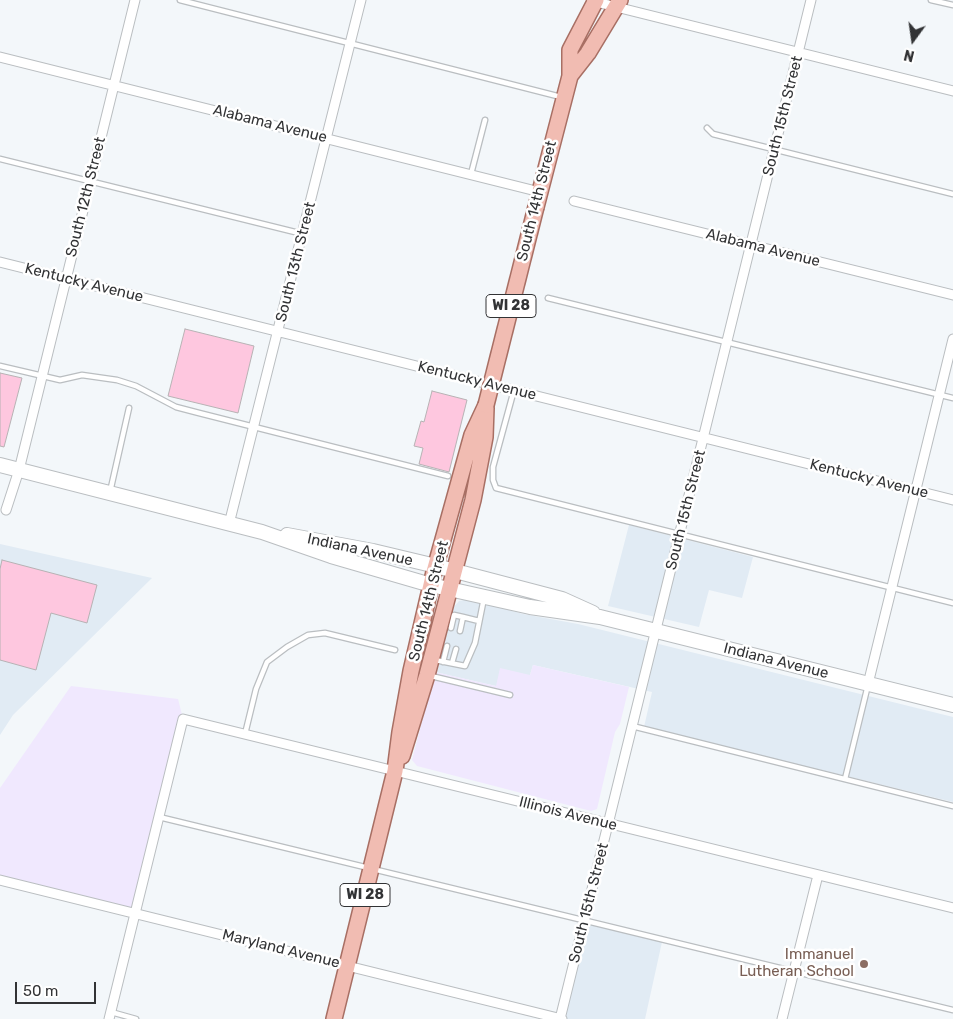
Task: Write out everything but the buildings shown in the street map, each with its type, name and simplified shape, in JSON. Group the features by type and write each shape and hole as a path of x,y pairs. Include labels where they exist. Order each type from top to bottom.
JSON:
{"main road":[{"name":"South 14th Street","path":"395,771 407,745 427,675 437,660 449,590 473,500 483,447 486,405 570,76 570,50 593,1"},
{"name":"WI 28","path":"570,76 588,54 618,4"},
{"name":"South 14th Street","path":"334,1019 395,771 401,720 431,585 472,435 486,405"},
{"name":"Indiana Avenue","path":"0,465 262,532 337,544 436,566 562,600 600,617"},
{"name":"Indiana Avenue","path":"262,532 321,553 449,590 549,611 600,617 953,705"}],"street":[{"name":"South 12th Street","path":"6,510 19,470 135,0"},
{"name":"South 13th Street","path":"229,524 361,0"},
{"name":"South 15th Street","path":"561,1019 811,0"},
{"path":"593,1 618,4 646,15 953,91"},
{"name":"Alabama Avenue","path":"0,57 540,192"},
{"name":"Alabama Avenue","path":"574,201 953,295"},
{"name":"Kentucky Avenue","path":"0,262 953,500"},
{"path":"868,684 953,339"},
{"name":"Illinois Avenue","path":"159,817 183,719 953,908"},
{"path":"110,1016 159,817"},
{"path":"782,1019 818,875"},
{"name":"Maryland Avenue","path":"0,880 561,1019"}],"lane":[{"path":"180,0 564,98"},
{"path":"931,0 953,5"},
{"path":"471,174 485,120"},
{"path":"707,128 713,134 953,194"},
{"path":"0,159 303,234"},
{"path":"548,298 953,398"},
{"path":"0,366 60,380 82,375 117,380 136,386 176,407 448,476"},
{"path":"514,390 493,467 493,480 496,488 953,603"},
{"path":"110,493 129,408"},
{"path":"447,646 437,660 465,666 469,660 484,597"},
{"path":"451,628 454,615 479,621"},
{"path":"460,631 463,617"},
{"path":"245,734 256,689 267,662 308,635 325,634 395,650"},
{"path":"452,663 456,649"},
{"path":"427,675 510,695"},
{"path":"845,779 868,684"},
{"path":"632,726 953,806"},
{"path":"159,817 584,922 953,1010"},
{"path":"110,1016 136,1019"}],"shaded area":[{"path":"629,525 753,557 742,598 709,590 699,627 608,606"},
{"path":"0,544 152,578 13,715 0,735"},
{"path":"469,599 523,614 578,624 953,717 953,802 644,727 652,692 533,665 530,675 496,686 435,672 453,608 459,601"},
{"path":"533,665 629,687 620,724 615,732 597,809 591,811 417,766 412,760 435,672 496,686 500,668 530,675"},
{"path":"71,686 178,699 183,719 135,913 0,880 0,788"},
{"path":"584,922 662,942 645,1019 562,1019"}],"place":[{"name":"Immanuel Lutheran School","path":"864,964"}]}
